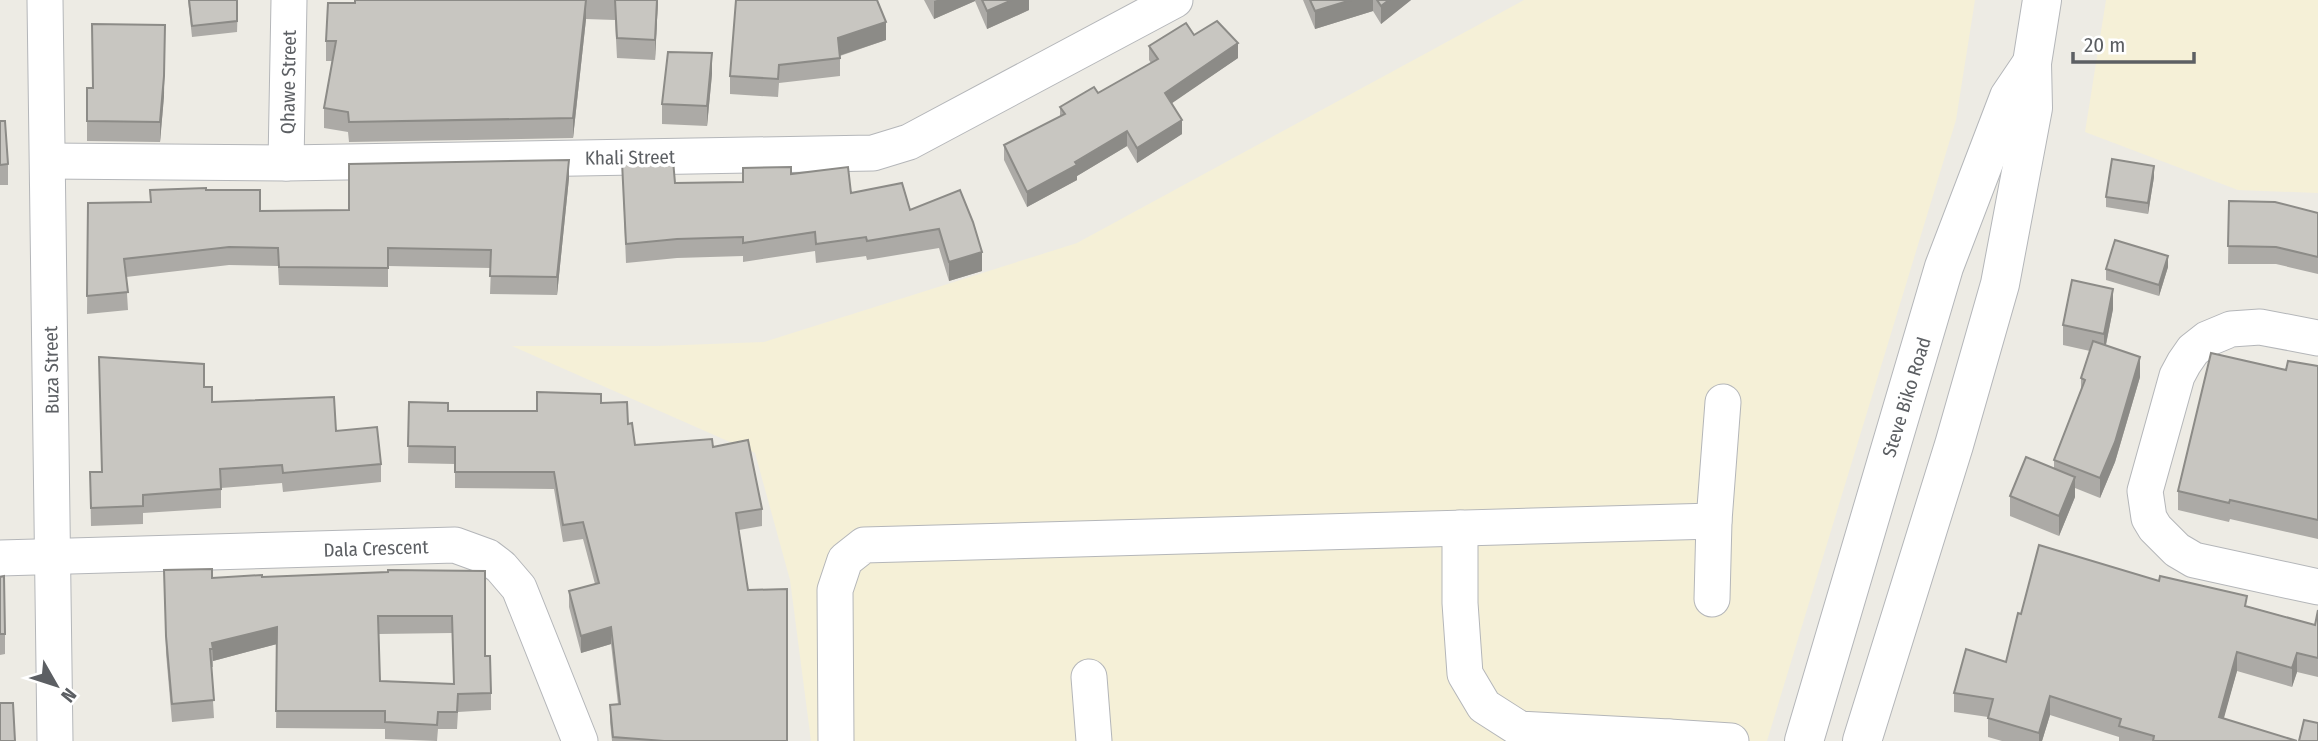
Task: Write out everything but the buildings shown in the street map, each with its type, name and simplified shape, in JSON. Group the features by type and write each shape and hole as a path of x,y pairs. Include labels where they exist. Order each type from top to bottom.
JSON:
{"street":[{"name":"Buza Street","path":"45,0 55,741"},
{"name":"Qhawe Street","path":"286,163 289,0"},
{"name":"Khali Street","path":"48,161 286,163 873,153 909,142 1175,0"},
{"name":"Steve Biko Road","path":"1862,741 1954,445 2000,284 2034,108 2032,63 2042,0"},
{"name":"Steve Biko Road","path":"1804,741 1944,267 2009,97 2032,63"},
{"path":"2318,338 2244,326 2207,339 2193,350 2177,376 2145,491 2148,518 2155,528 2177,550 2194,560 2318,587"},
{"path":"1712,599 1714,521 1723,401"},
{"path":"836,741 835,590 845,560 864,545 1714,521"},
{"path":"1460,528 1460,603 1465,674 1484,706 1518,735 1731,741"},
{"name":"Dala Crescent","path":"0,558 455,545 476,552 500,567 519,588 580,741"},
{"path":"1089,677 1094,741"}],"sand":[{"path":"1524,0 1975,0 1956,120 1767,741 811,741 790,580 755,453 512,346 657,346 764,342 1077,243"},
{"path":"2106,0 2318,0 2318,193 2238,190 2085,132"}]}
